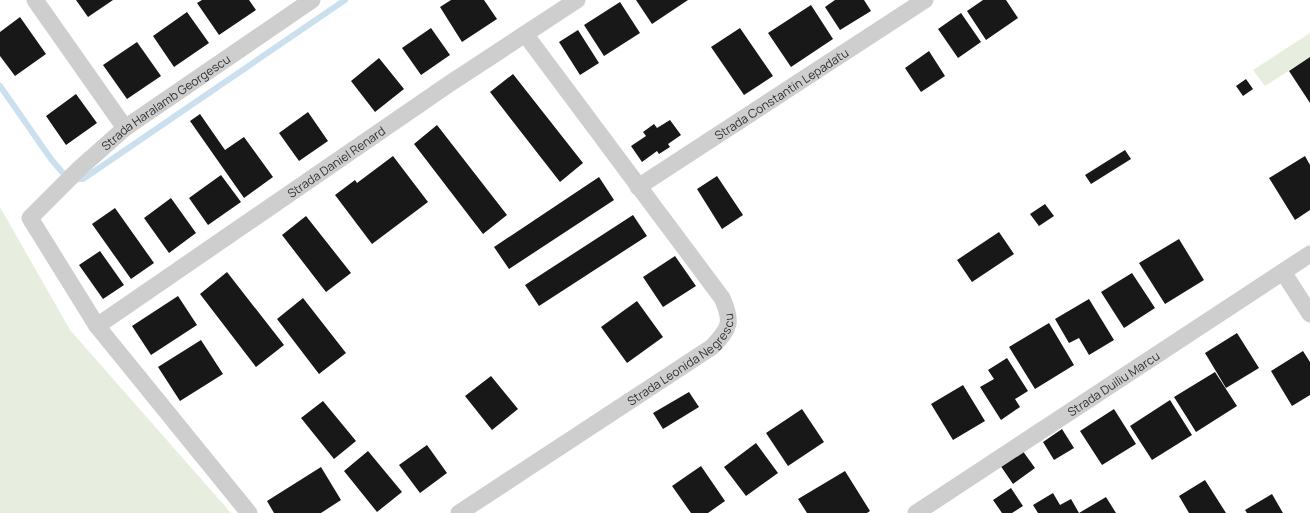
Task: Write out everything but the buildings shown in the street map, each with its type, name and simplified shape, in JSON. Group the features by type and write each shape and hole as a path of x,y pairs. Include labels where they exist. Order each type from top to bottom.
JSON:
{"street":[{"path":"34,0 125,128"},
{"name":"Strada Haralamb Georgescu","path":"97,326 30,218 80,168 125,128 312,0"},
{"name":"Strada Daniel Renard","path":"97,326 449,84 577,0"},
{"name":"Strada Constantin Lepadatu","path":"638,187 925,0"},
{"name":"Strada Leonida Negrescu","path":"459,513 712,347 724,334 728,324 728,310 722,298 525,34"},
{"name":"Strada Duiliu Marcu","path":"916,513 1310,254"},
{"path":"1283,272 1310,314"},
{"path":"97,326 249,513"}],"green space":[{"path":"1310,33 1310,57 1265,86 1253,70"},
{"path":"0,207 70,330 231,513 0,513"}],"waterway":[{"path":"0,86 51,159 62,172 70,177 83,179 345,0"}]}
